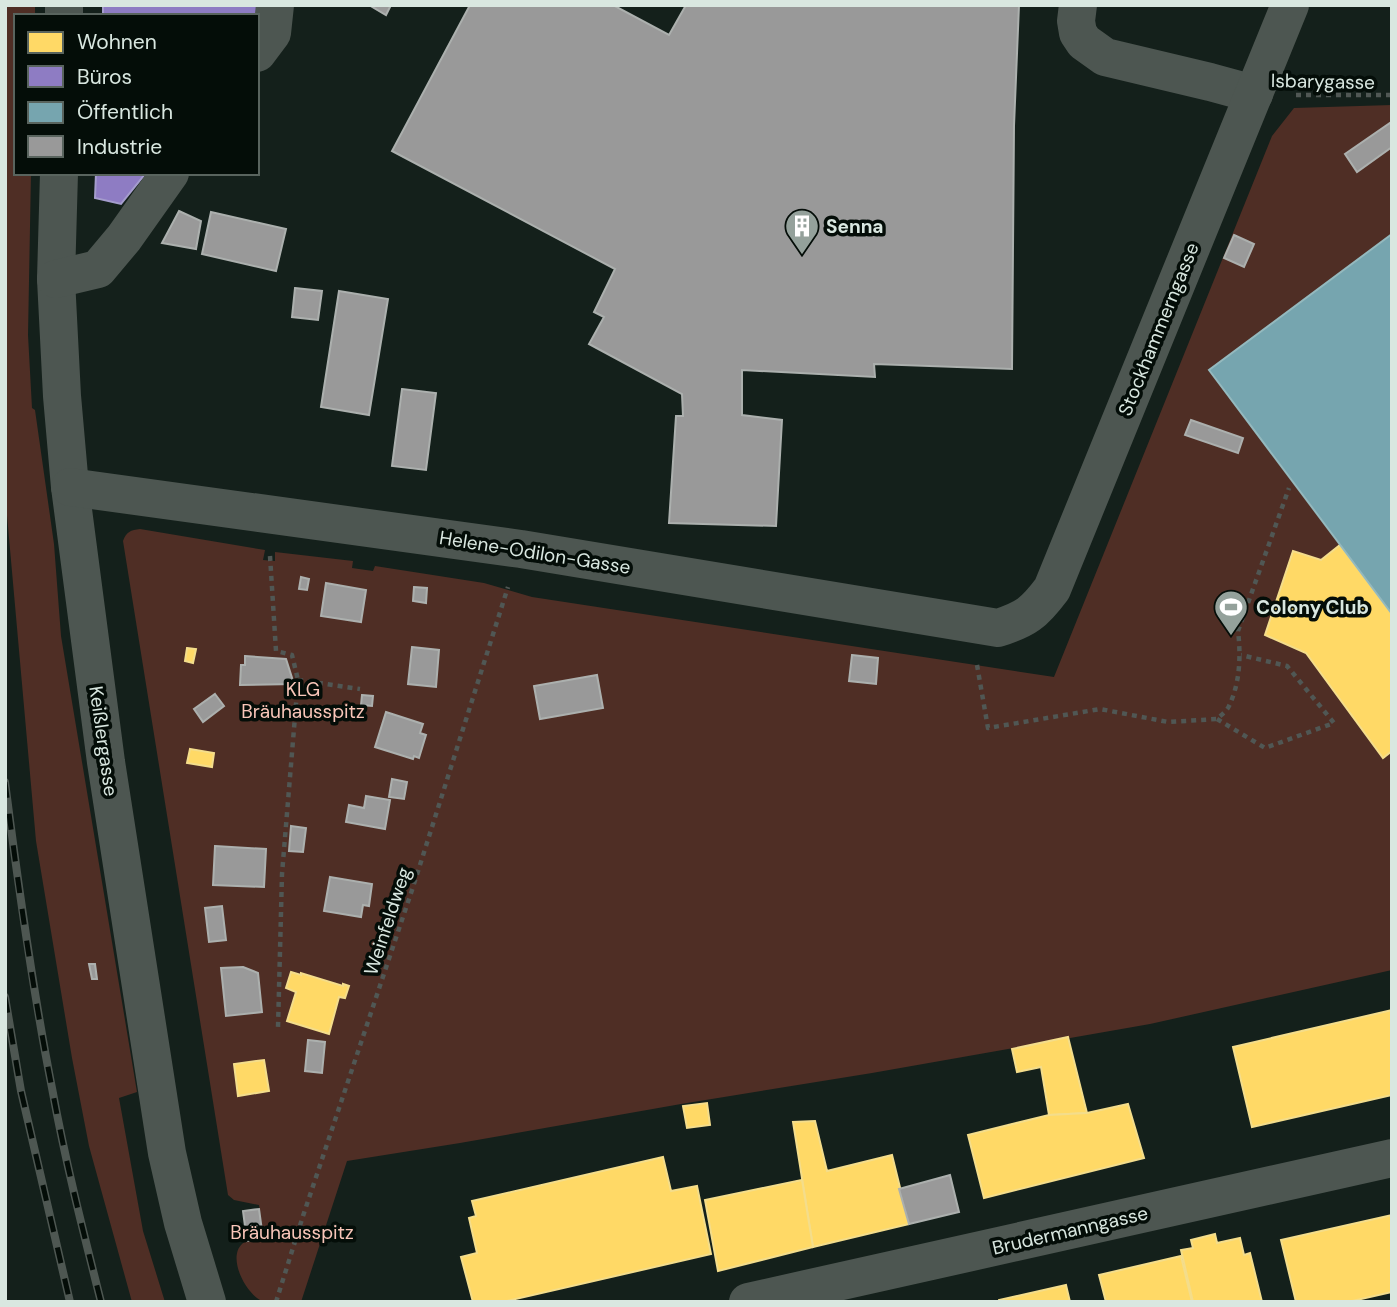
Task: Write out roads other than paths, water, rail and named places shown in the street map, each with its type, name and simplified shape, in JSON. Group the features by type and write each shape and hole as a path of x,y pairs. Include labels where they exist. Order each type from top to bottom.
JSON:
{"street":[{"path":"259,50 272,33 275,5"},
{"path":"1078,5 1078,33 1084,42 1105,57 1254,94"},
{"name":"Stockhammerngasse","path":"998,628 1018,622 1037,609 1052,589 1290,5"},
{"name":"Keißlergasse","path":"59,175 56,279 61,384 70,487 106,762 167,1153 183,1223 207,1302"},
{"path":"56,279 99,269 169,175"},
{"name":"Helene-Odilon-Gasse","path":"70,487 520,549 998,628"},
{"name":"Brudermanngasse","path":"748,1302 1392,1158"}],"railway":[{"path":"5,782 45,1050 68,1169 101,1302"},
{"path":"5,997 21,1091 70,1302"}],"place":[{"name":"Senna","path":"802,256"},
{"name":"Colony Club","path":"1231,637"}],"park label":[{"name":"KLG Bräuhausspitz","path":"303,700"},
{"name":"Bräuhausspitz","path":"292,1232"}]}
